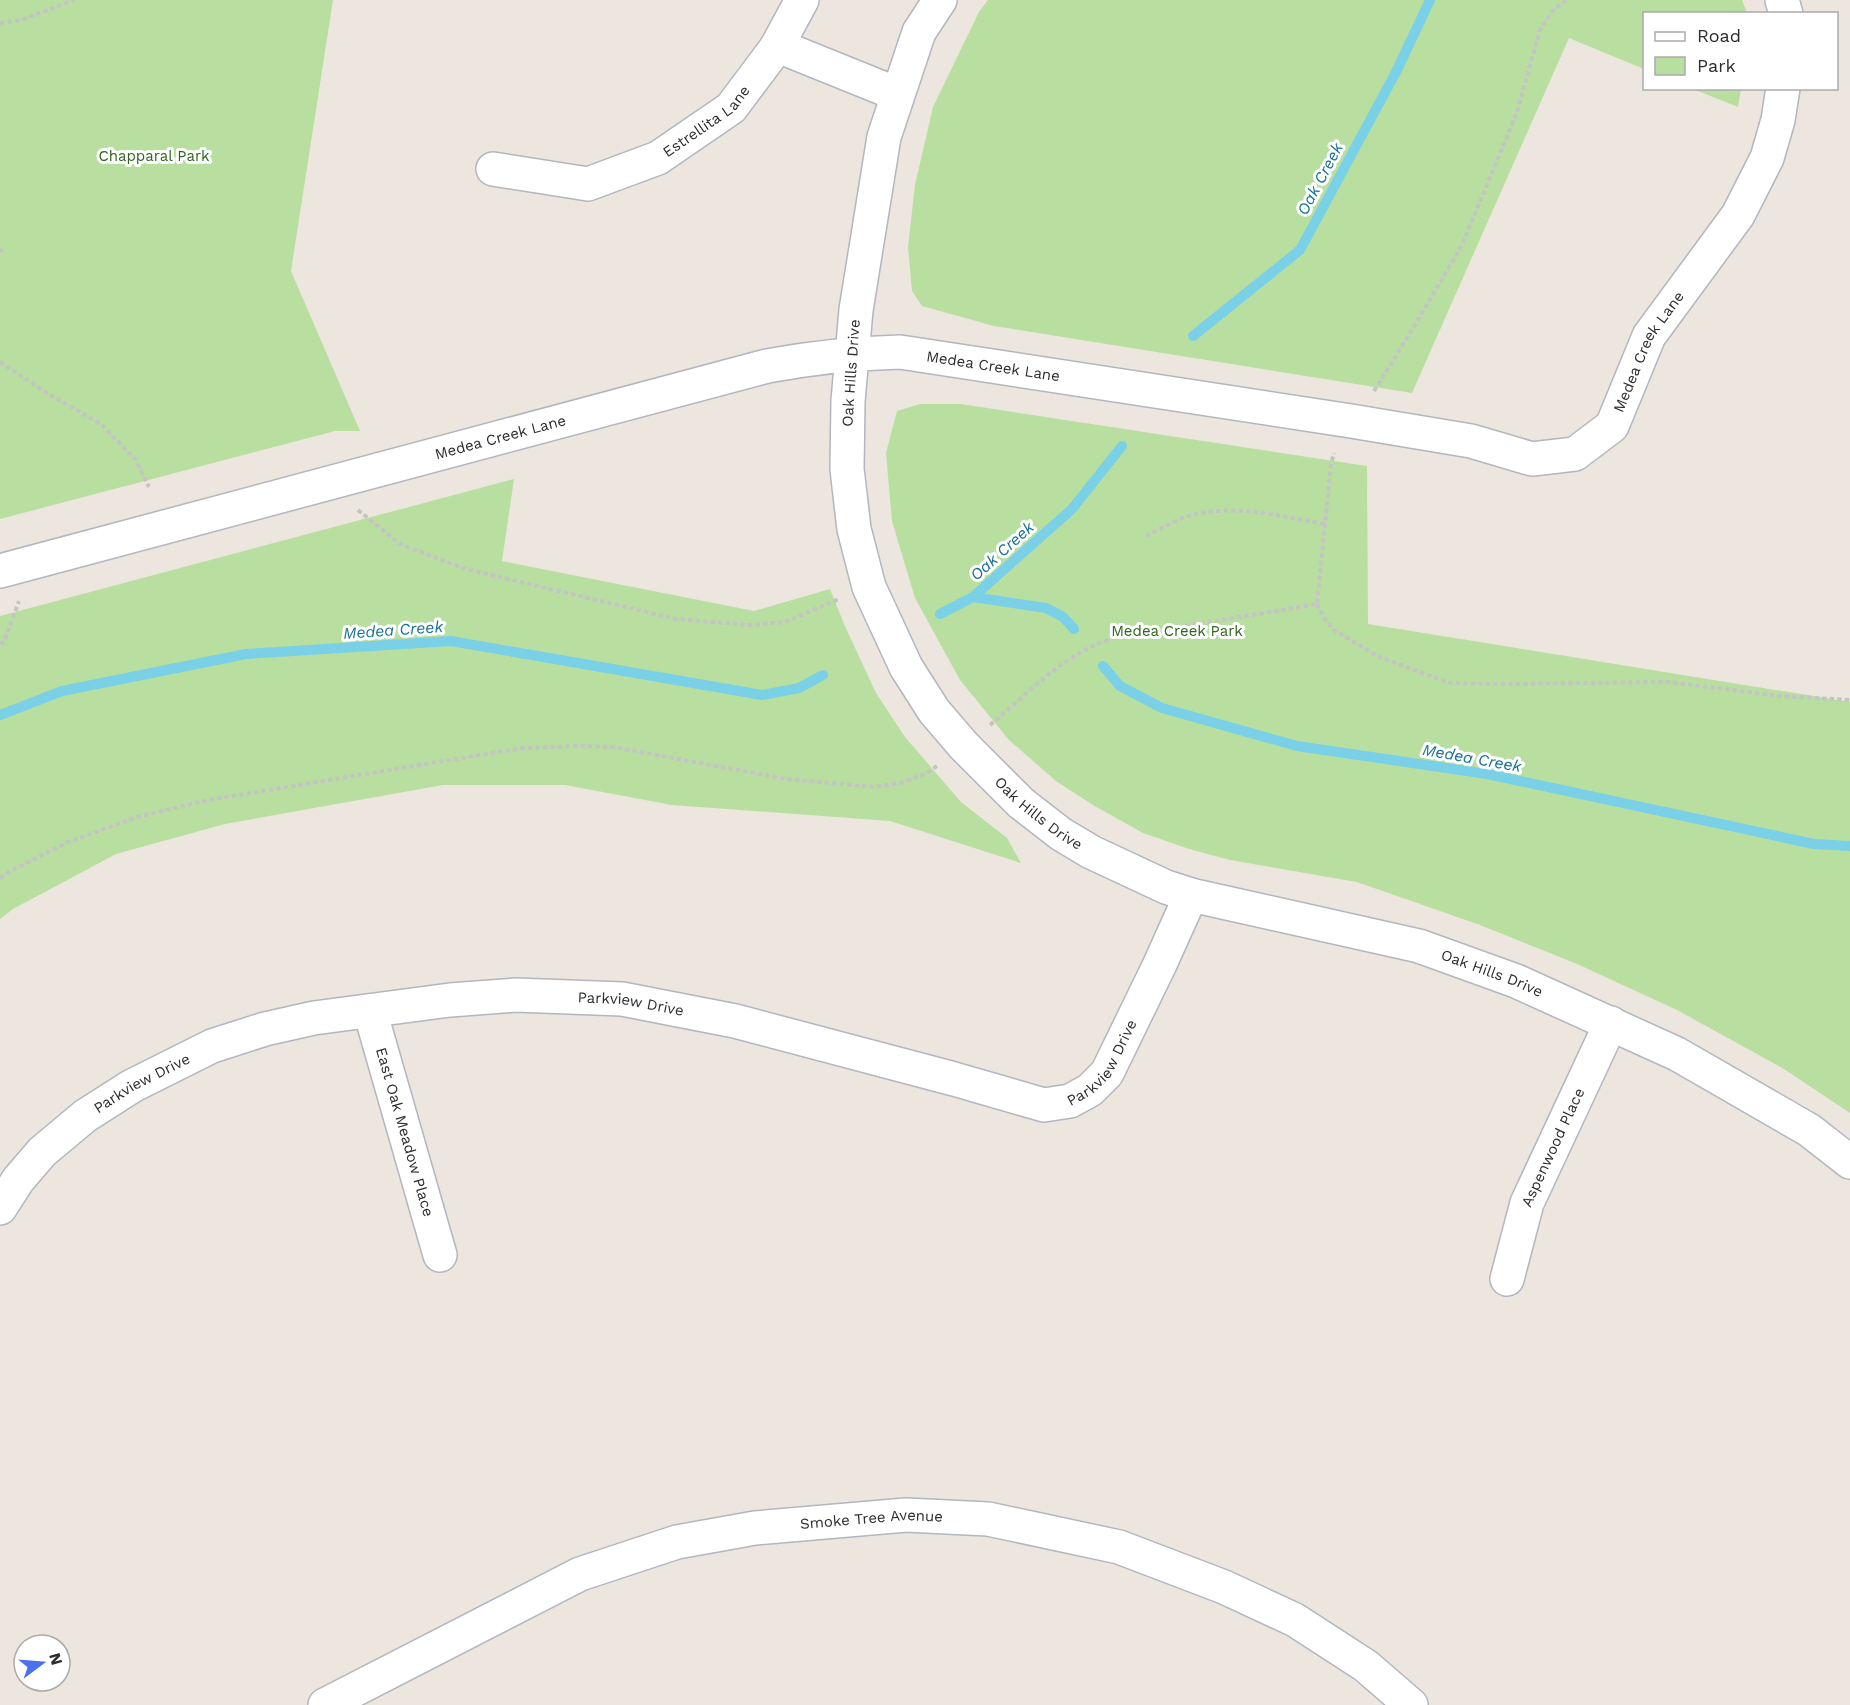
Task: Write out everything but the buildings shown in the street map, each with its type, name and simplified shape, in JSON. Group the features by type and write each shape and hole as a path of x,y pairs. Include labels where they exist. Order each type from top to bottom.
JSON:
{"street":[{"name":"Estrellita Lane","path":"493,169 588,184 658,158 731,108 776,48 802,0"},
{"name":"Oak Hills Drive","path":"940,0 919,32 884,137 855,310 847,469 854,529 869,587 906,667 934,711 964,746 1021,803 1061,834 1091,852 1191,895 1419,946 1516,981 1677,1054 1809,1130 1850,1162"},
{"path":"776,48 788,50 897,94"},
{"name":"Medea Creek Lane","path":"4,570 767,366 851,354 900,352 1351,421 1471,441 1532,459 1575,454 1612,426 1649,336 1738,215 1767,158 1778,120 1783,90"},
{"name":"Parkview Drive","path":"0,1208 18,1180 42,1152 85,1116 132,1086 212,1046 265,1029 314,1018 450,1000 516,995 622,999 735,1021 1044,1105 1070,1101 1090,1090 1107,1073 1191,895"},
{"name":"East Oak Meadow Place","path":"370,1011 440,1255"},
{"name":"Aspenwood Place","path":"1506,1279 1527,1203 1611,1023"},
{"name":"Smoke Tree Avenue","path":"325,1705 580,1574 666,1545 756,1528 906,1515 988,1519 1119,1547 1224,1587 1295,1620 1366,1666 1411,1705"}],"path":[{"path":"0,23 21,20 74,0"},
{"path":"1370,397 1461,247 1516,116 1540,30 1554,9 1567,0"},
{"path":"0,362 47,393 101,424 135,459 149,487"},
{"path":"1336,448 1331,464 1317,604 1324,618 1334,630 1379,657 1450,682 1503,684 1669,682 1779,696 1850,700"},
{"path":"353,476 358,510 400,544 466,569 676,619 752,625 786,622 869,587"},
{"path":"1146,536 1187,517 1217,510 1252,511 1325,524"},
{"path":"0,644 4,642 19,601 4,570"},
{"path":"989,726 1071,657 1096,644 1114,638 1317,604"},
{"path":"0,878 68,842 137,817 208,800 523,748 613,747 787,779 874,787 900,783 925,774 940,764"}],"green space":[{"name":"Chapparal Park","path":"0,0 333,0 291,271 360,431 335,431 0,519"},
{"path":"988,0 1742,0 1747,12 1643,12 1643,69 1569,38 1412,393 994,326 922,306 912,291 908,247 915,185 933,107 979,12"},
{"path":"1696,90 1741,90 1738,107"},
{"name":"Medea Creek Park","path":"920,404 961,404 1367,466 1368,624 1850,702 1850,1113 1784,1069 1677,1010 1577,964 1480,925 1357,882 1230,860 1143,833 1056,781 1009,740 960,680 915,598 892,521 886,453 897,411"},
{"path":"514,479 502,561 754,611 830,589 876,693 905,737 961,802 1007,838 1021,863 890,821 672,805 565,785 443,785 225,824 116,854 13,909 0,919 0,616"}],"waterway":[{"name":"Oak Creek","path":"1193,336 1300,250 1396,72 1430,0"},
{"name":"Oak Creek","path":"973,597 1072,509 1122,446"},
{"name":"Medea Creek","path":"940,614 973,597 1046,608 1063,617 1074,629"},
{"name":"Medea Creek","path":"0,715 62,691 246,654 451,641 762,695 799,688 823,675"},
{"name":"Medea Creek","path":"1103,666 1120,686 1162,708 1297,746 1487,774 1814,844 1850,846"}]}
